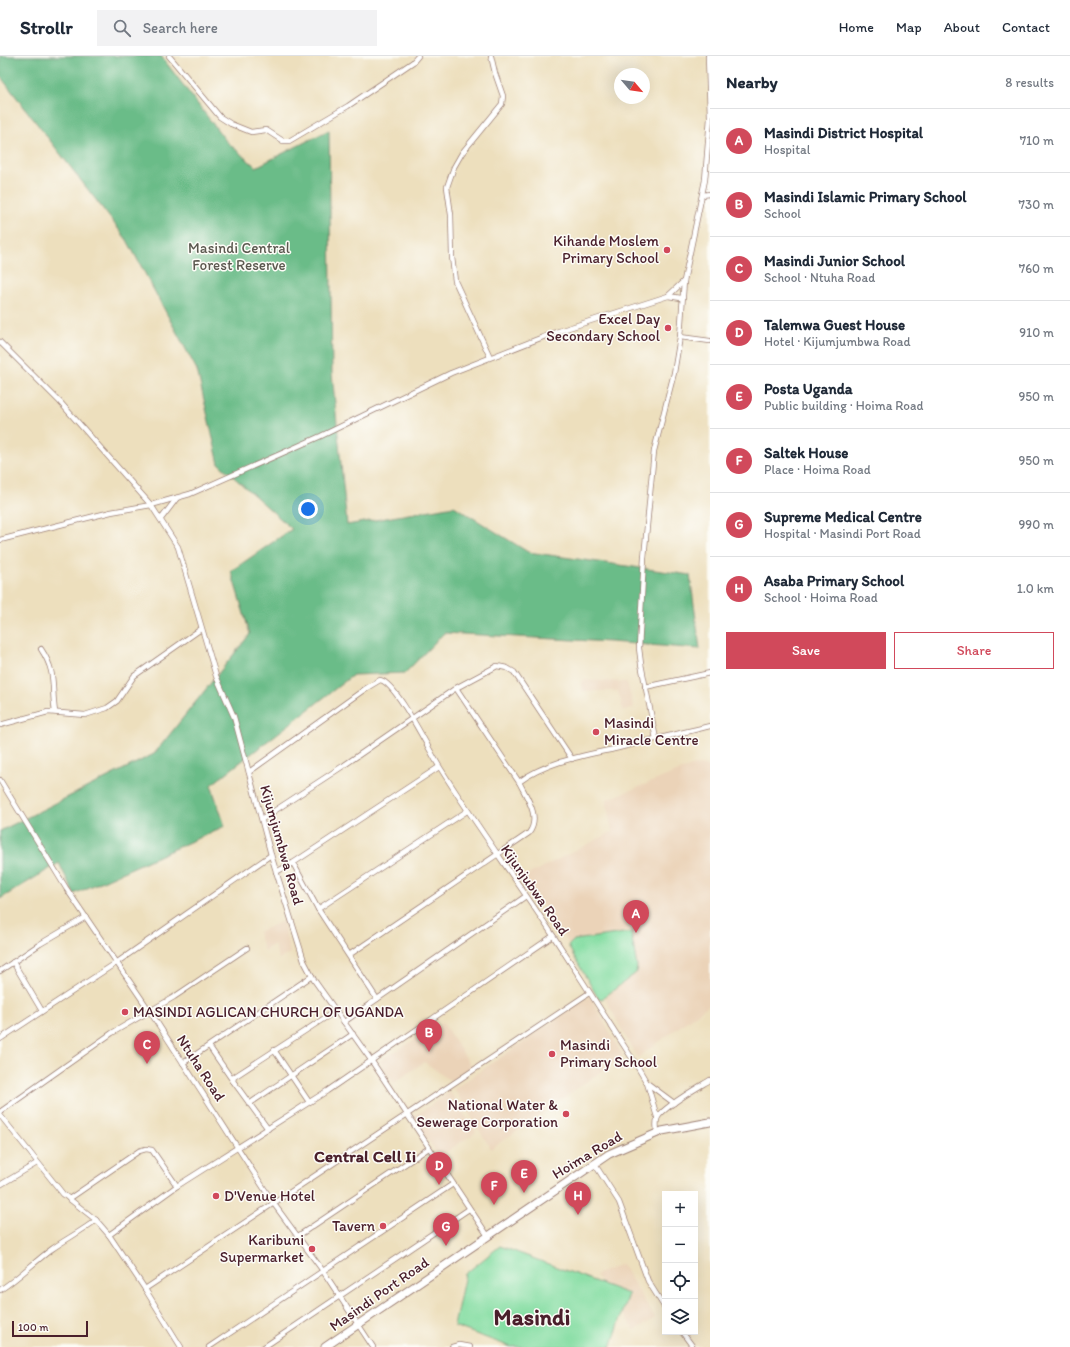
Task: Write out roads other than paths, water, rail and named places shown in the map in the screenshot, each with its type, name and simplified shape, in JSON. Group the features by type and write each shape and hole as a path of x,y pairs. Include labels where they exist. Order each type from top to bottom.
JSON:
{"main road":[{"name":"Hoima Road","path":"488,1236 609,1154 658,1133 710,1122"},
{"name":"Masindi Port Road","path":"324,1347 488,1236"}],"street":[{"path":"169,56 220,117 251,132 269,131 283,141 294,138 348,106 413,62 418,56"},
{"path":"490,357 455,281 452,257 452,221 447,187 454,167 462,153 502,104 503,96 491,56"},
{"path":"656,739 641,664 639,630 654,451 674,373 680,337 684,281 702,195 708,182 710,117 708,56"},
{"path":"702,195 710,194"},
{"path":"0,540 111,512 151,505 177,498 227,478 321,436 451,373 556,332 668,296 684,281"},
{"path":"668,296 682,298"},
{"path":"680,337 710,341"},
{"name":"Kijumjumbwa Road","path":"0,342 60,402 151,505 178,548 216,676 234,717 271,855 304,961 312,976 371,1060 488,1236"},
{"path":"161,519 177,498"},
{"path":"0,725 55,712 86,715 112,706 119,699 134,676 201,629"},
{"path":"41,649 48,660 53,676 55,712"},
{"path":"262,819 343,766 456,688 497,666 507,668 514,672 572,759"},
{"path":"645,687 710,673"},
{"name":"Kijunjubwa Road","path":"249,772 365,689 379,680 384,681 412,717 439,767 467,811 553,936 647,1083 657,1117 656,1124 658,1133"},
{"path":"349,955 529,833 534,827 536,819 519,782 456,688"},
{"path":"519,782 534,772 572,759 710,726"},
{"path":"276,872 293,863 439,767"},
{"name":"Ntuha Road","path":"0,780 48,860 240,1148 274,1204 323,1271 373,1347"},
{"path":"318,909 467,811"},
{"path":"0,1039 116,963 271,855"},
{"path":"293,863 318,909 377,999"},
{"path":"344,1022 526,896"},
{"path":"0,971 40,944 86,917"},
{"path":"109,1234 177,1186 240,1148 553,936"},
{"path":"182,1347 109,1234 96,1220 69,1199 37,1163 0,1114 77,1057 149,1010 180,993 247,948"},
{"path":"13,962 42,1011"},
{"path":"183,1063 312,976"},
{"path":"145,1289 589,993"},
{"path":"233,1081 238,1074 337,1010"},
{"path":"249,1104 291,1074 353,1034"},
{"path":"209,1046 268,1129"},
{"path":"274,1050 309,1102"},
{"path":"657,1117 674,1103 710,1080"},
{"path":"647,1083 674,1103"},
{"path":"69,1199 139,1151 146,1148 152,1150 177,1186"},
{"path":"298,1236 429,1148"},
{"path":"0,1185 37,1163"},
{"path":"594,1163 619,1202 646,1276 662,1303"},
{"path":"209,1347 453,1184"},
{"path":"264,1347 469,1209"},
{"path":"0,1290 54,1248 96,1220"},
{"path":"684,1335 693,1347"},
{"path":"452,1347 459,1345 470,1347"}],"place":[{"name":"Kihande Moslem Primary School","path":"667,250"},
{"name":"Excel Day Secondary School","path":"668,328"},
{"name":"Masindi Miracle Centre","path":"596,732"},
{"name":"Masindi District Hospital","path":"636,933"},
{"name":"MASINDI AGLICAN CHURCH OF UGANDA","path":"125,1012"},
{"name":"Masindi Islamic Primary School","path":"429,1052"},
{"name":"Masindi Primary School","path":"552,1054"},
{"name":"Masindi Junior School","path":"147,1064"},
{"name":"National Water & Sewerage Corporation","path":"566,1114"},
{"name":"Talemwa Guest House","path":"439,1185"},
{"name":"Posta Uganda","path":"524,1193"},
{"name":"D'Venue Hotel","path":"216,1196"},
{"name":"Saltek House","path":"494,1205"},
{"name":"Asaba Primary School","path":"578,1215"},
{"name":"Tavern","path":"383,1226"},
{"name":"Supreme Medical Centre","path":"446,1246"},
{"name":"Karibuni Supermarket","path":"312,1249"}],"district":[{"name":"Central Cell Ii","path":"365,1156"},
{"name":"Masindi","path":"532,1317"}],"park label":[{"name":"Masindi Central Forest Reserve","path":"239,256"}]}
